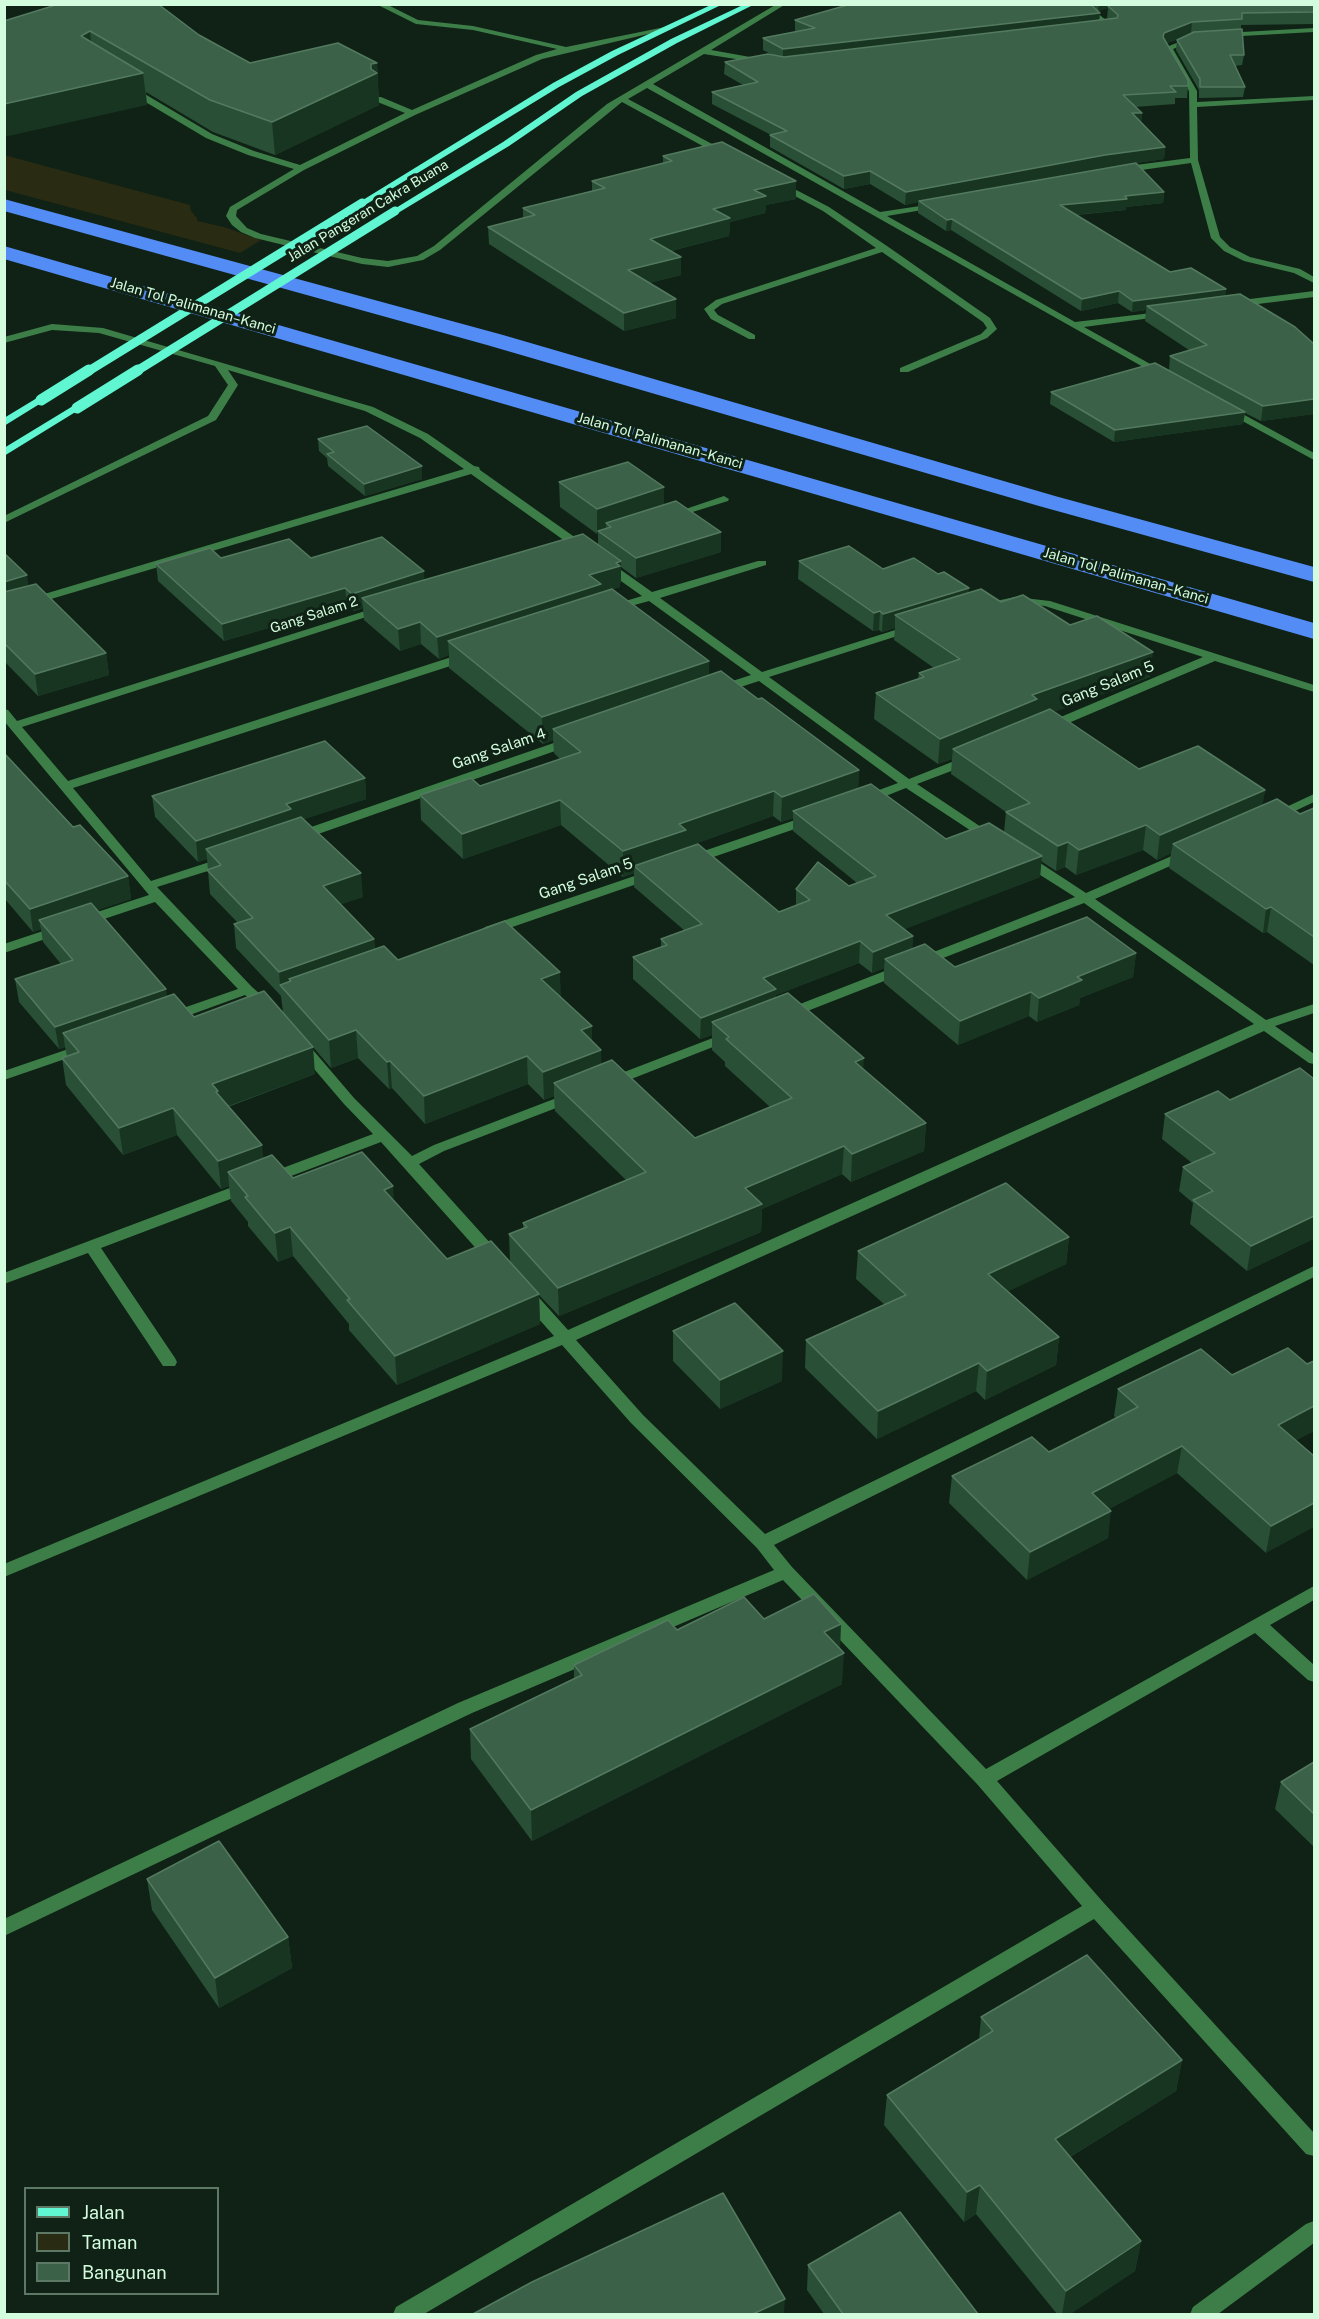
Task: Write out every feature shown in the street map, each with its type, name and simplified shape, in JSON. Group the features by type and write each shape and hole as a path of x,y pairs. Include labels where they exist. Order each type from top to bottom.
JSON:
{"highway":[{"path":"4,205 495,340 1036,498 1314,575"},
{"name":"Jalan Tol Palimanan–Kanci","path":"4,252 1314,632"}],"main road":[{"name":"Jalan Pangeran Cakra Buana","path":"4,423 556,85 615,53 720,4"},
{"name":"Jalan Pangeran Cakra Buana","path":"4,453 506,144 579,94 674,42 752,4"}],"street":[{"path":"379,4 416,21 507,35 567,49"},
{"path":"665,29 539,57 412,113 301,168 233,209 231,216 235,223 244,230 258,236 379,264 410,261 437,248 610,106 783,4"},
{"path":"1082,4 1102,15 1111,28 1096,30"},
{"path":"1314,30 1191,38 1168,48 1192,91 1194,160 1216,238 1227,249 1247,259 1297,271 1314,280"},
{"path":"700,51 730,54 773,63"},
{"path":"121,84 208,136 251,153 301,168"},
{"path":"647,84 1179,382"},
{"path":"1193,105 1314,98"},
{"path":"622,99 737,161"},
{"path":"380,100 412,113"},
{"path":"1115,171 1194,160"},
{"path":"767,177 826,209 884,248 977,311 987,320 992,329 984,336 904,370"},
{"path":"879,215 948,203"},
{"path":"752,337 714,317 709,309 719,302 884,248"},
{"path":"1223,306 1314,294"},
{"path":"1074,325 1177,312"},
{"path":"4,340 52,327 100,330 369,409 424,436 586,543 651,596 908,784 1085,898 1314,1060"},
{"path":"4,520 212,418 233,385 219,364"},
{"path":"1221,405 1314,457"},
{"path":"4,610 475,469"},
{"path":"657,520 724,499"},
{"path":"563,550 586,543"},
{"path":"606,611 762,562"},
{"path":"964,612 998,602 1015,600 1046,603 1314,689"},
{"name":"Gang Salam 2","path":"10,719 393,606"},
{"path":"705,694 919,626"},
{"path":"66,786 482,651"},
{"name":"Gang Salam 5","path":"1038,731 1214,657"},
{"path":"10,719 154,891 247,990 274,1009"},
{"name":"Gang Salam 4","path":"279,842 582,737"},
{"path":"852,804 984,753"},
{"path":"1260,822 1314,798"},
{"name":"Gang Salam 5","path":"472,937 819,816"},
{"path":"773,1019 1085,898 1205,846"},
{"path":"4,949 234,858"},
{"path":"159,1021 247,990"},
{"path":"4,1571 565,1338 1265,1025 1314,1008"},
{"path":"410,1163 439,1149 740,1032"},
{"path":"290,1033 503,1268"},
{"path":"4,1076 104,1041"},
{"path":"4,1279 382,1136"},
{"path":"92,1247 168,1362"},
{"path":"763,1543 805,1520 1314,1271"},
{"path":"518,1285 637,1419 763,1543 786,1572 984,1779 1096,1908 1314,2147"},
{"path":"4,1928 465,1708 786,1572"},
{"path":"984,1779 1026,1753 1314,1592"},
{"path":"1258,1625 1314,1675"},
{"path":"404,2314 1096,1908"},
{"path":"1201,2314 1314,2231"}],"green space":[{"path":"4,155 190,205 197,221 224,227 261,240 240,253 5,190"}],"building":[{"path":"59,4 158,4 199,35 250,63 338,43 377,63 371,64 371,69 377,73 272,122 210,100 90,31 81,36 143,73 4,104 4,21"},
{"path":"851,4 1090,4 1100,13 783,49 763,38 815,28 795,20"},
{"path":"1113,4 1314,4 1314,12 1242,13 1242,19 1192,22 1164,33 1163,37 1188,80 1188,86 1170,86 1176,92 1123,95 1142,113 1132,113 1165,147 1105,155 906,192 870,171 844,176 770,135 787,131 712,92 758,82 725,62 768,54 784,57 1117,18 1118,15 1108,6"},
{"path":"1242,29 1244,55 1230,55 1245,87 1200,87 1200,79 1177,40 1194,32"},
{"path":"722,142 796,181 754,190 766,196 713,209 730,218 650,239 681,257 628,270 676,299 624,313 488,227 535,215 523,208 605,188 592,181 672,161 663,156"},
{"path":"1136,163 1164,192 1125,196 1127,199 1060,205 1170,272 1191,268 1226,289 1133,301 1119,291 1082,299 952,219 947,220 919,201"},
{"path":"1240,294 1295,327 1314,344 1314,399 1263,406 1170,356 1207,345 1147,306"},
{"path":"1155,363 1245,412 1115,430 1051,392"},
{"path":"367,426 422,466 364,484 327,454 334,452 318,439"},
{"path":"628,462 664,487 597,509 559,482"},
{"path":"676,501 721,532 636,558 598,531 611,527 606,523"},
{"path":"583,534 621,561 616,563 620,566 589,575 601,584 437,637 420,622 398,629 362,598"},
{"path":"382,537 424,571 352,594 345,588 222,624 156,564 210,548 221,558 289,539 311,558"},
{"path":"849,546 883,569 914,558 938,574 944,572 969,588 883,614 880,611 874,613 799,561"},
{"path":"4,553 27,575 4,582"},
{"path":"36,584 106,653 35,674 4,643 4,592"},
{"path":"612,589 709,661 542,717 448,641"},
{"path":"981,589 1001,602 1023,595 1070,625 1097,616 1153,652 1032,695 1037,699 940,739 876,693 924,677 919,673 960,659 895,615"},
{"path":"721,671 758,699 762,698 859,770 782,797 774,791 679,824 686,830 623,851 560,800 462,834 420,795 471,778 480,786 581,752 553,729"},
{"path":"1050,709 1139,769 1198,746 1265,790 1160,835 1146,825 1079,850 1068,842 1058,846 1006,812 1030,803 953,749"},
{"path":"325,741 365,778 286,804 291,809 196,841 152,796"},
{"path":"4,753 73,827 80,825 128,876 30,909 4,880"},
{"path":"871,784 946,839 989,823 1042,856 886,915 913,936 873,952 860,941 763,978 776,989 701,1018 633,957 667,945 661,939 702,924 634,866 698,844 779,912 810,900 796,889 818,862 849,886 876,876 793,811"},
{"path":"1277,799 1300,814 1314,808 1314,937 1271,907 1266,909 1173,844"},
{"path":"301,817 361,873 323,886 374,939 279,972 234,924 253,918 207,870 221,865 206,849"},
{"path":"91,903 166,989 55,1027 15,979 73,960 39,920"},
{"path":"1087,917 1136,953 1077,977 1082,980 1039,998 1031,992 960,1021 885,959 925,944 955,967"},
{"path":"505,921 560,972 541,979 592,1026 581,1030 601,1050 543,1072 527,1056 424,1096 356,1030 329,1040 280,985 291,981 289,979 384,946 398,960"},
{"path":"264,991 313,1047 212,1084 218,1091 216,1092 262,1145 218,1161 173,1108 119,1128 62,1058 79,1052 63,1033 174,994 194,1017"},
{"path":"788,993 864,1058 855,1062 926,1123 852,1154 844,1146 745,1188 762,1204 558,1288 509,1234 527,1227 523,1223 646,1172 554,1083 612,1060 695,1138 792,1098 726,1039 729,1037 712,1022"},
{"path":"1300,1068 1314,1079 1314,1216 1251,1246 1193,1200 1213,1191 1183,1167 1215,1153 1165,1114 1218,1091 1230,1100"},
{"path":"362,1152 393,1186 384,1190 447,1259 491,1241 539,1294 395,1356 347,1300 350,1299 290,1227 275,1233 228,1172 272,1155 293,1178"},
{"path":"1006,1183 1069,1237 988,1274 1059,1337 987,1371 979,1363 878,1411 806,1340 906,1295 858,1251"},
{"path":"735,1303 783,1351 720,1380 673,1331"},
{"path":"1288,1348 1307,1364 1314,1361 1314,1406 1278,1425 1314,1456 1314,1503 1271,1526 1182,1446 1092,1493 1111,1511 1030,1552 952,1476 1032,1437 1049,1452 1138,1407 1118,1389 1201,1349 1232,1375"},
{"path":"814,1594 841,1624 824,1632 844,1653 531,1810 470,1729 582,1675 574,1665 668,1620 677,1630 744,1597 764,1619"},
{"path":"1314,1762 1314,1814 1281,1782"},
{"path":"219,1841 288,1937 215,1978 147,1879"},
{"path":"1087,1955 1182,2060 1055,2139 1141,2241 1066,2291 980,2185 967,2192 887,2095 993,2031 981,2017"},
{"path":"723,2193 785,2299 753,2314 473,2314 532,2282"},
{"path":"900,2212 978,2314 843,2314 808,2265"}]}
